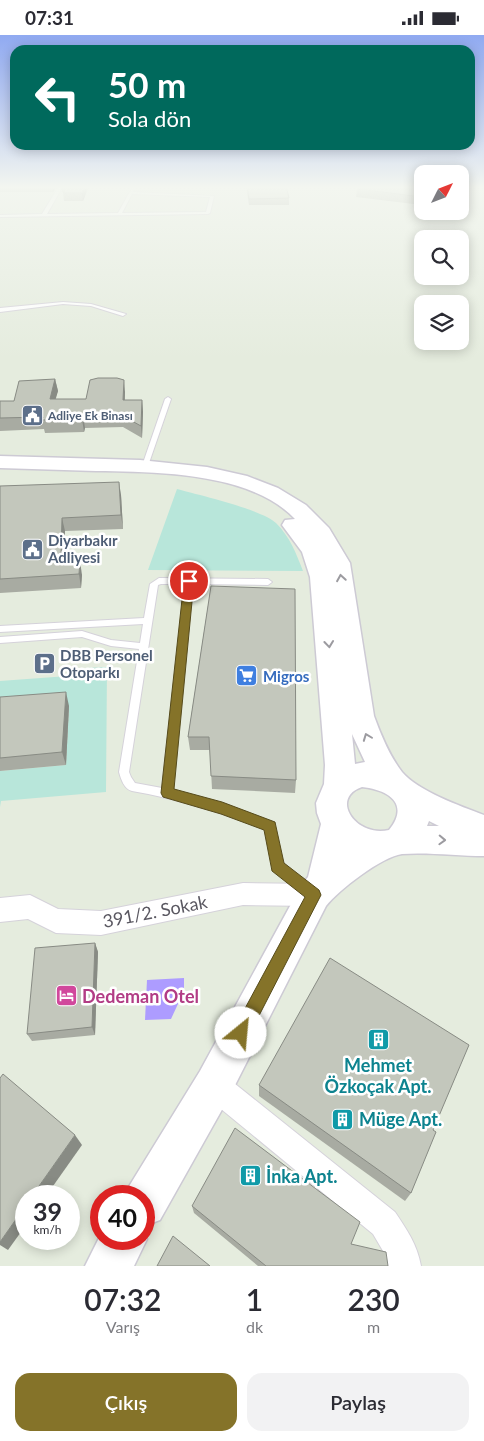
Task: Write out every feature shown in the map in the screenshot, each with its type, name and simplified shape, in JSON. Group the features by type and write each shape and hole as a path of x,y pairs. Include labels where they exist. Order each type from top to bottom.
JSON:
{"street":[{"path":"0,462 145,466 202,471 259,487 289,503 308,518 323,534 332,547 341,576 360,716 369,743 399,788 413,804 414,815 413,824 408,833 389,843 318,890"},
{"path":"0,471 154,474 187,477 219,484 249,495 287,519 306,539 313,551 322,577 340,765 339,786"},
{"path":"484,829 453,818 399,788 368,775 357,776 339,786 332,804 337,824 344,833 354,840 389,843 484,842"},
{"path":"155,1186 214,1085 318,890 331,855 337,824"},
{"name":"391/2. Sokak","path":"0,910 30,907 56,921 101,923 243,894 318,890"},
{"path":"214,1085 384,1223 402,1251 404,1266"},
{"path":"108,1266 117,1250"}],"lane":[{"path":"0,309 63,303 92,305 123,314"},
{"path":"145,466 168,399"},
{"path":"268,582 159,581 154,584 124,772 126,779 132,787 167,793 222,808 270,826 278,867 318,890"},
{"path":"167,793 189,581"},
{"path":"0,629 148,621"},
{"path":"0,640 82,634 111,643 144,646"}],"shaded area":[{"path":"177,489 230,503 269,518 281,528 289,540 303,571 148,570"},
{"path":"107,667 106,792 1,801 0,807 0,771 66,765 69,706 0,711 0,681 68,676 85,668"},
{"path":"184,978 184,991 171,1019 145,1020 147,980"}],"building":[{"path":"98,378 124,380 123,400 142,400 141,426 121,415 83,415 82,419 42,420 43,417 0,418 0,401 14,401 19,381 55,379 50,399 86,399 90,380"},
{"name":"Diyarbakır Adliyesi","path":"119,482 121,515 62,518 61,554 74,553 80,561 79,574 0,579 0,486"},
{"name":"Migros","path":"211,586 295,589 296,780 211,776 209,737 188,737"},
{"path":"66,692 62,752 0,758 0,697"},
{"name":"Dedeman Otel","path":"95,943 92,1027 27,1034 35,948"},
{"path":"330,958 469,1045 433,1130 436,1132 411,1193 259,1085"},
{"path":"3,1074 75,1135 40,1185 15,1185 15,1221 0,1242 0,1078"},
{"name":"İnka Apt.","path":"235,1128 360,1222 351,1244 386,1252 388,1266 266,1266 192,1206"},
{"path":"173,1236 210,1266 157,1266"}],"place":[{"name":"Adliye Ek Binası","path":"32,415"},
{"name":"Diyarbakır Adliyesi","path":"32,549"},
{"name":"DBB Personel Otoparkı","path":"44,664"},
{"name":"Migros","path":"247,676"},
{"name":"Dedeman Otel","path":"66,996"},
{"name":"Mehmet Özkoçak Apt.","path":"378,1040"},
{"name":"Müge Apt.","path":"343,1119"},
{"name":"İnka Apt.","path":"250,1176"}],"route":[{"path":"189,581 167,793 222,808 270,826 278,867 314,895 241,1033"}]}
